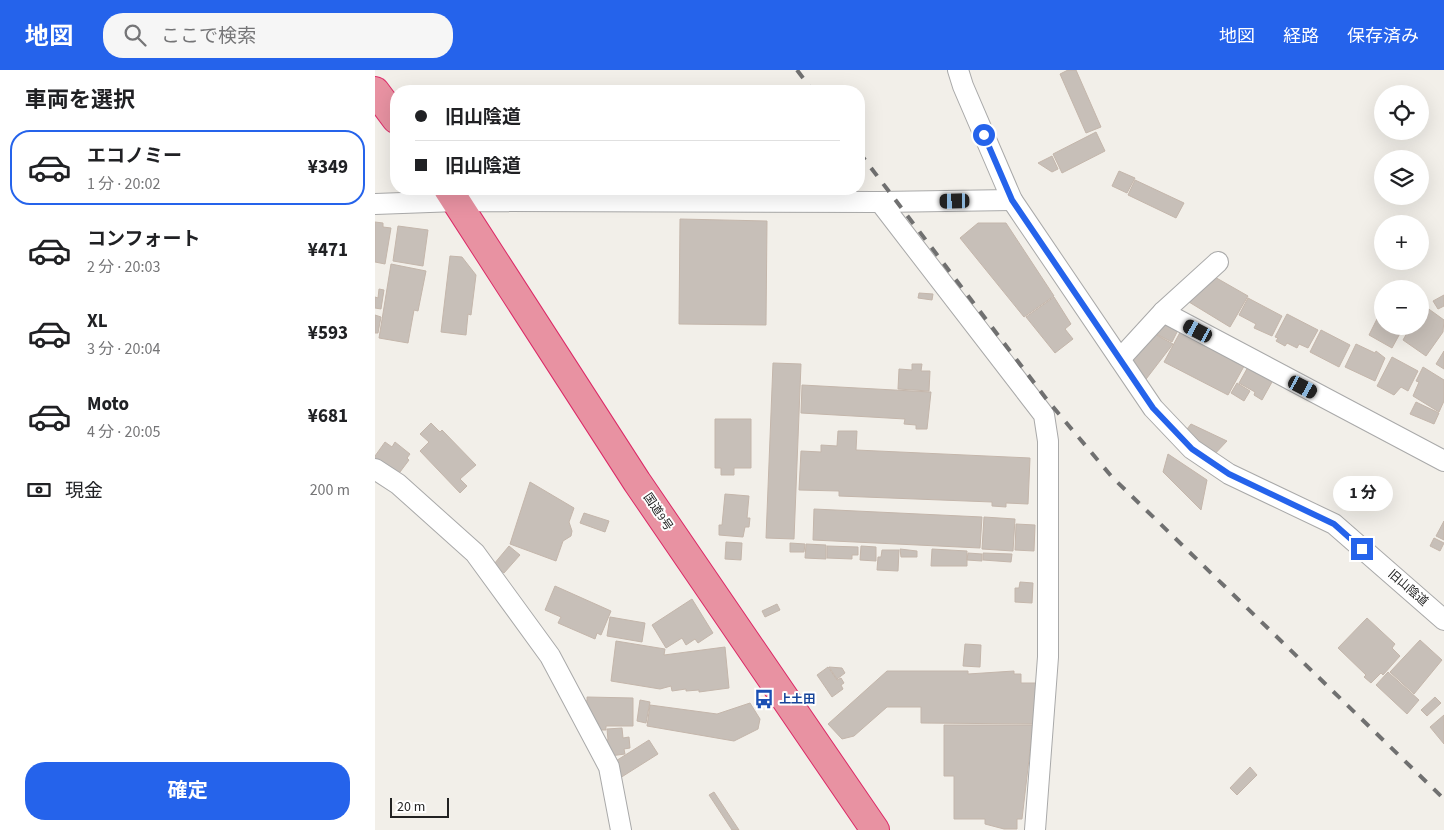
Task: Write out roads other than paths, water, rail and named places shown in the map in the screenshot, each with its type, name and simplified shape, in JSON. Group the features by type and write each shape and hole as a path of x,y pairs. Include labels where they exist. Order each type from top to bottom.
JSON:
{"highway":[{"path":"375,91 390,111"},
{"name":"国道9号","path":"453,195 637,482 875,830"}],"street":[{"name":"旧山陰道","path":"958,70 963,86 1012,200 1153,408 1192,449 1229,474 1334,524 1444,620"},
{"path":"375,204 453,195 879,202 1012,200"},
{"path":"879,202 1044,415 1049,441 1049,657 1035,830"},
{"path":"1120,359 1163,312 1218,262"},
{"path":"1163,312 1444,461"},
{"path":"375,469 398,484 475,553 550,656 609,767 621,830"}],"railway":[{"path":"797,70 808,85"},
{"path":"865,160 1048,401 1112,477 1444,799"}],"place":[{"name":"上土田","path":"764,699"}]}
